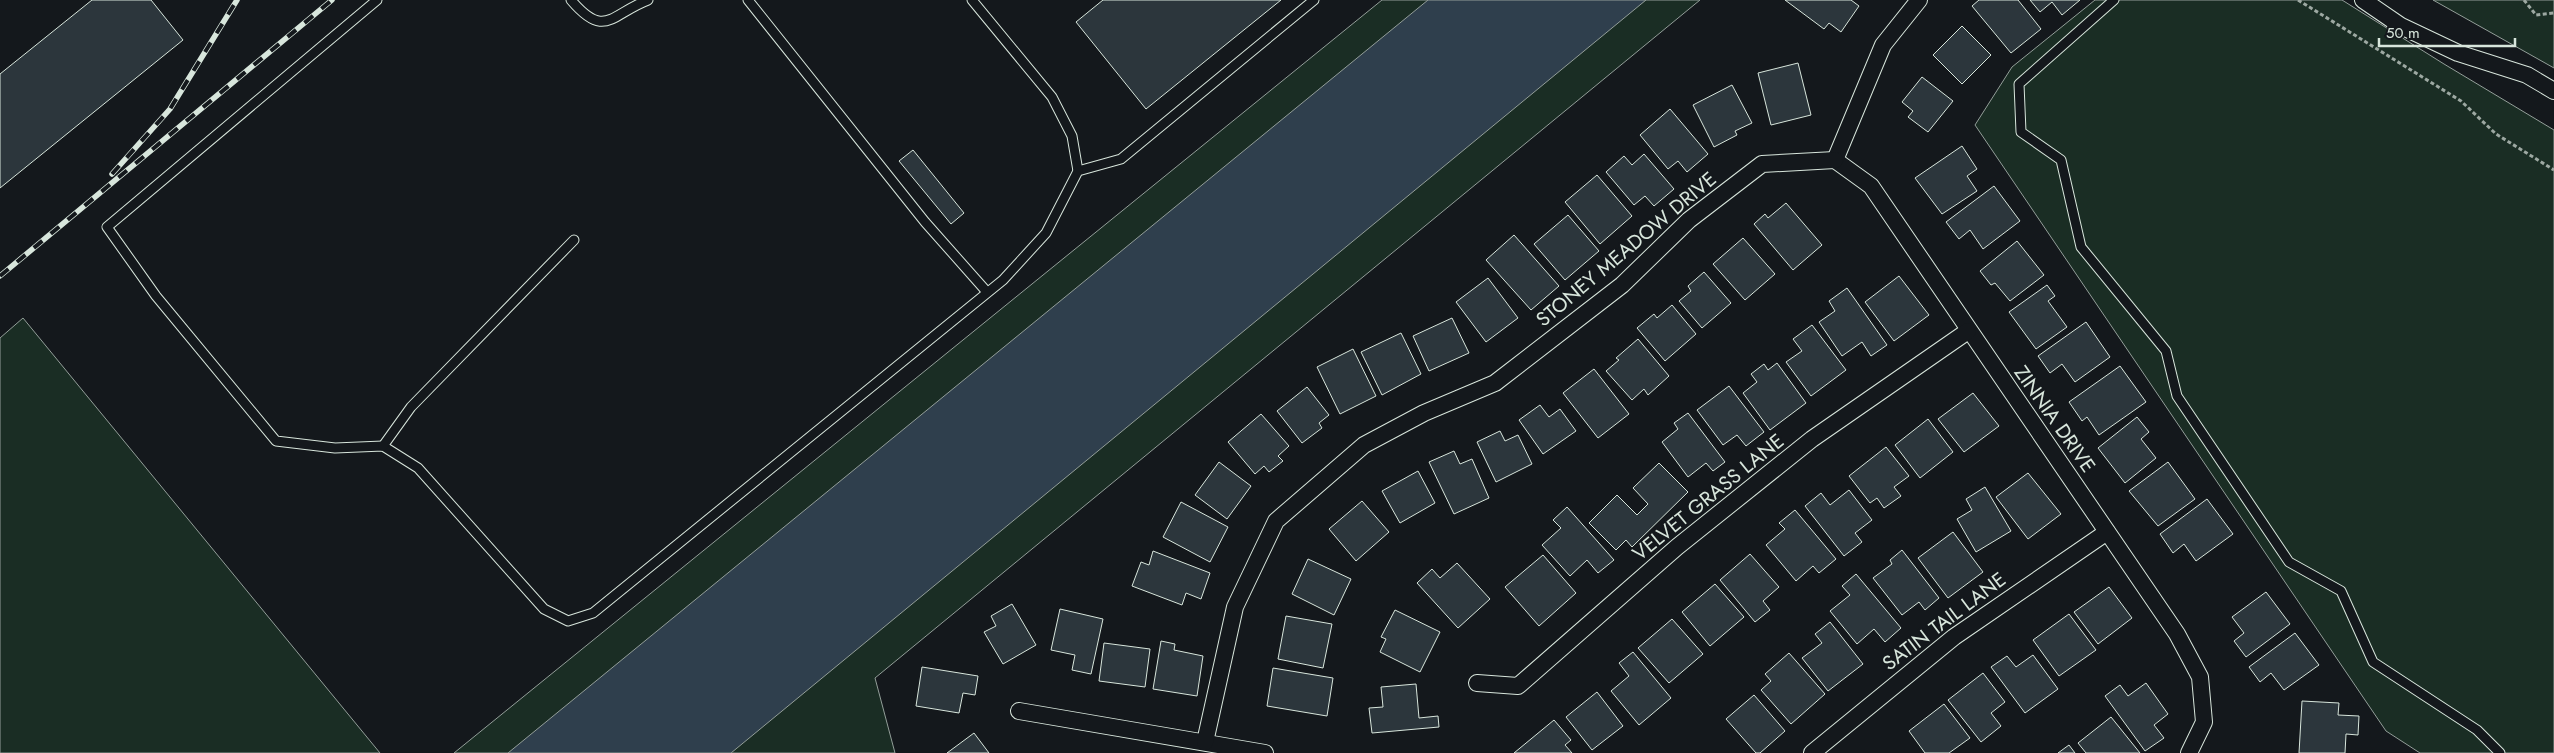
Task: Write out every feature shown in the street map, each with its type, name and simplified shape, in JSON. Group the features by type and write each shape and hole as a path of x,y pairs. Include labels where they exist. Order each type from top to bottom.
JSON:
{"street":[{"path":"1835,160 1883,45 1919,0"},
{"path":"2363,0 2401,26 2458,53 2527,75 2554,92"},
{"name":"ZINNIA DRIVE","path":"1835,160 1871,186 1968,331 2177,634 2200,677 2204,722 2189,753"},
{"name":"STONEY MEADOW DRIVE","path":"1205,742 1235,607 1276,521 1364,445 1424,413 1494,383 1622,285 1689,220 1762,164 1835,160"},
{"name":"VELVET GRASS LANE","path":"1477,683 1518,686 1677,547 1812,439 1968,331"},
{"name":"SATIN TAIL LANE","path":"1812,753 1954,636 2107,532"},
{"path":"1019,711 1265,753"}],"lane":[{"path":"377,0 107,227 156,296 276,441 335,448 383,446 418,468 544,610 568,621 593,613 1003,280 1046,233 1078,171 1072,136 1052,97 972,0"},
{"path":"571,0 591,20 602,22 615,19 634,5 648,0"},
{"path":"748,0 925,222 988,292"},
{"path":"1078,171 1121,160 1314,0"},
{"path":"2114,0 2019,84 2021,132 2061,160 2082,247 2166,351 2177,396 2289,562 2341,591 2373,662 2476,730 2500,753"},
{"path":"383,446 411,407 574,240"}],"path":[{"path":"2298,0 2461,101 2496,134 2554,170"},
{"path":"2524,0 2536,15 2554,13"}],"green space":[{"path":"1382,0 1700,0 875,678 895,753 454,753"},
{"path":"2095,0 2342,0 2554,130 2554,753 2420,753 2386,731 1975,125 2012,67"},
{"path":"2433,0 2554,0 2554,68"},
{"path":"23,318 380,753 0,753 0,338"}],"water":[{"path":"1428,0 1646,0 731,753 508,753"}],"building":[{"path":"92,0 151,0 183,40 0,188 0,74"},
{"path":"1103,0 1281,0 1146,109 1076,22"},
{"path":"1785,0 1851,0 1859,6 1841,32 1829,23 1824,29"},
{"path":"1979,0 2018,0 2041,29 2011,53 1972,6"},
{"path":"2030,0 2080,0 2062,15 2052,2 2040,12"},
{"path":"1962,26 1991,55 1962,84 1933,55"},
{"path":"1798,63 1811,115 1771,125 1758,73"},
{"path":"1922,77 1953,101 1928,132 1908,117 1913,111 1902,102"},
{"path":"1732,85 1752,123 1735,131 1737,135 1714,147 1693,105"},
{"path":"1670,109 1708,154 1687,172 1678,161 1668,169 1640,135"},
{"path":"1962,146 1977,169 1967,176 1977,191 1942,214 1915,178"},
{"path":"913,150 964,213 951,224 899,161"},
{"path":"1644,154 1674,189 1654,206 1645,196 1634,205 1606,172 1624,156 1632,165"},
{"path":"1597,175 1632,216 1600,244 1565,202"},
{"path":"1994,186 2020,221 1983,249 1970,230 1959,239 1946,222"},
{"path":"1786,203 1822,245 1793,270 1754,224 1765,214 1768,218"},
{"path":"1568,215 1599,251 1565,280 1534,244"},
{"path":"1514,235 1559,286 1531,310 1486,260"},
{"path":"1743,238 1775,274 1745,300 1713,264"},
{"path":"2017,241 2044,275 2010,301 1995,283 1991,285 1980,271"},
{"path":"1704,272 1731,303 1702,328 1679,301 1691,291 1688,286"},
{"path":"1899,276 1929,315 1894,341 1865,302"},
{"path":"1488,278 1518,318 1486,342 1456,302"},
{"path":"2047,285 2055,296 2048,301 2067,327 2036,349 2009,312"},
{"path":"1847,288 1887,345 1871,356 1862,342 1842,356 1819,322 1835,311 1829,301"},
{"path":"1672,305 1696,334 1665,361 1637,328 1654,314 1657,318"},
{"path":"1452,318 1469,353 1429,371 1413,336"},
{"path":"2086,322 2110,357 2075,382 2062,364 2050,373 2038,356"},
{"path":"1812,325 1846,370 1811,396 1786,362 1802,351 1793,339"},
{"path":"1401,333 1421,374 1382,395 1361,352"},
{"path":"1638,339 1669,376 1648,395 1644,389 1632,400 1606,371 1619,360 1616,358"},
{"path":"1353,349 1376,396 1340,414 1317,367"},
{"path":"1777,363 1806,403 1770,430 1743,393 1757,382 1751,374 1764,364 1768,370"},
{"path":"2120,366 2146,402 2099,435 2087,417 2082,421 2069,402"},
{"path":"1594,369 1629,414 1598,438 1563,393"},
{"path":"1729,386 1764,432 1746,446 1737,435 1723,445 1697,410"},
{"path":"1307,387 1329,415 1319,423 1322,428 1302,443 1277,411"},
{"path":"1973,393 1999,426 1964,452 1938,419"},
{"path":"1540,405 1549,417 1560,409 1576,431 1543,454 1519,420"},
{"path":"1688,413 1725,462 1713,471 1706,463 1688,477 1662,442 1678,429 1674,423"},
{"path":"1261,414 1289,446 1278,456 1283,461 1269,472 1264,466 1255,474 1228,442"},
{"path":"2137,417 2149,432 2141,439 2156,458 2125,483 2098,448"},
{"path":"1928,419 1953,452 1920,478 1895,445"},
{"path":"1500,431 1505,441 1518,435 1532,464 1496,482 1477,442"},
{"path":"1886,447 1909,476 1894,487 1901,496 1884,508 1877,498 1870,503 1849,476"},
{"path":"1454,451 1460,464 1472,459 1489,498 1454,514 1429,462"},
{"path":"1219,462 1251,486 1227,519 1195,495"},
{"path":"2168,462 2195,499 2158,526 2129,491"},
{"path":"1659,463 1688,492 1632,547 1626,540 1616,550 1589,523 1617,495 1637,515 1648,504 1633,488"},
{"path":"1418,471 1435,503 1400,523 1382,491"},
{"path":"2028,473 2061,514 2028,539 1996,497"},
{"path":"1985,487 2011,531 1976,552 1957,519 1972,510 1966,499"},
{"path":"1849,490 1872,520 1855,533 1862,542 1844,556 1805,506 1821,493 1830,505"},
{"path":"2207,499 2233,534 2196,561 2184,544 2173,553 2160,534"},
{"path":"1362,501 1389,532 1356,561 1329,529"},
{"path":"1181,502 1228,527 1210,562 1163,537"},
{"path":"1567,507 1614,560 1598,573 1587,560 1570,576 1542,545 1561,528 1553,520"},
{"path":"1795,510 1836,559 1819,573 1813,566 1796,581 1766,545 1785,529 1779,523"},
{"path":"1953,532 1983,572 1948,598 1918,558"},
{"path":"1902,550 1939,598 1925,610 1919,602 1902,615 1873,578 1892,564 1890,560"},
{"path":"1153,551 1210,573 1201,599 1186,593 1182,605 1132,586 1141,562 1149,565"},
{"path":"1750,554 1779,587 1763,601 1770,610 1755,622 1720,580"},
{"path":"1543,555 1576,593 1539,626 1505,587"},
{"path":"1308,559 1351,579 1334,615 1292,594"},
{"path":"1457,563 1490,599 1458,628 1417,583 1432,569 1440,578"},
{"path":"1856,574 1901,628 1885,642 1874,629 1857,644 1830,611 1850,595 1842,586"},
{"path":"1715,584 1744,617 1710,646 1682,612"},
{"path":"2109,587 2132,618 2098,644 2074,612"},
{"path":"2266,592 2290,624 2246,657 2234,641 2244,633 2232,617"},
{"path":"1012,604 1036,645 1003,664 984,632 996,626 991,616"},
{"path":"1060,609 1103,619 1091,674 1072,670 1075,655 1051,650"},
{"path":"1395,610 1440,632 1420,672 1380,652 1386,639 1381,637"},
{"path":"2069,614 2096,650 2059,676 2033,640"},
{"path":"1286,616 1332,624 1323,668 1278,659"},
{"path":"1672,619 1703,654 1669,683 1638,648"},
{"path":"1830,622 1863,664 1828,691 1802,658 1822,643 1815,634"},
{"path":"2295,633 2319,665 2284,690 2271,673 2260,682 2249,667"},
{"path":"1161,641 1175,644 1174,650 1203,656 1197,696 1153,689"},
{"path":"1104,643 1150,649 1145,687 1099,681"},
{"path":"1633,652 1671,698 1639,725 1611,691 1629,676 1619,663"},
{"path":"1789,653 1825,694 1791,724 1761,690 1771,681 1765,674"},
{"path":"2033,655 2058,689 2025,713 1991,667 2007,656 2016,667"},
{"path":"922,667 978,676 975,695 963,693 959,713 916,706"},
{"path":"1273,668 1333,678 1327,716 1267,706"},
{"path":"1983,673 2005,702 1991,713 2001,726 1981,742 1948,700"},
{"path":"2146,683 2168,714 2154,725 2164,738 2145,751 2105,696 2120,685 2128,696"},
{"path":"1416,684 1419,718 1438,716 1439,727 1372,733 1369,708 1383,707 1381,687"},
{"path":"1597,692 1623,726 1592,750 1566,717"},
{"path":"1754,695 1785,731 1760,753 1756,753 1726,719"},
{"path":"2302,701 2339,703 2338,715 2359,716 2358,735 2346,734 2345,753 2299,753"},
{"path":"1944,704 1970,738 1949,753 1925,753 1909,731"},
{"path":"2111,717 2140,753 2086,753 2078,743"},
{"path":"1554,720 1571,740 1565,745 1572,753 1514,753"},
{"path":"974,733 989,753 947,753"},
{"path":"2069,745 2075,753 2058,753"}],"railway":[{"path":"112,174 170,109 237,0"},
{"path":"0,276 332,0"}]}
